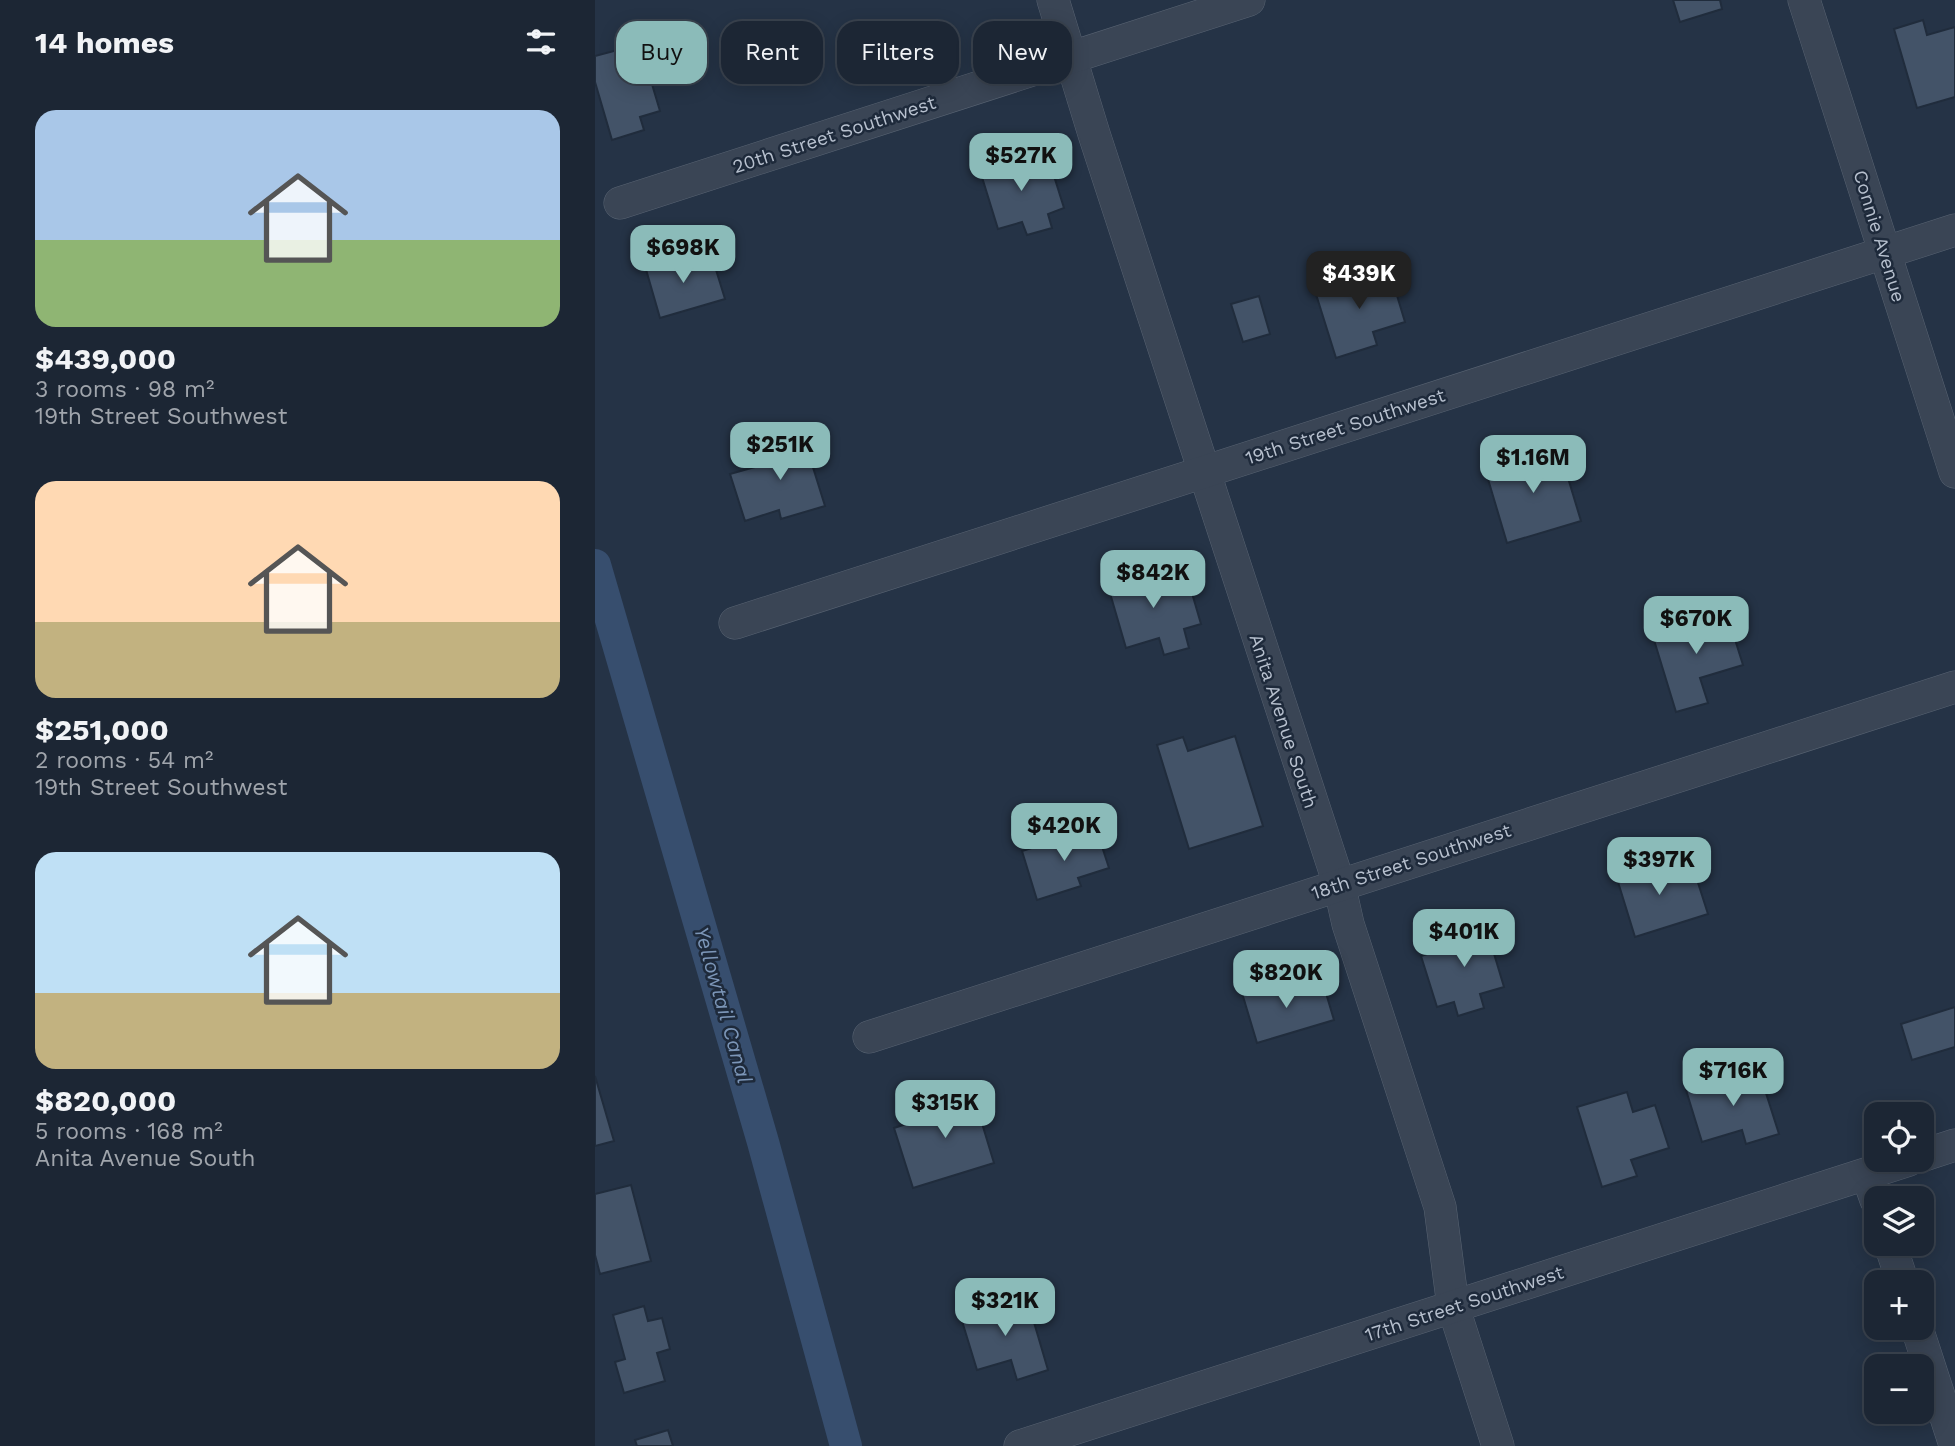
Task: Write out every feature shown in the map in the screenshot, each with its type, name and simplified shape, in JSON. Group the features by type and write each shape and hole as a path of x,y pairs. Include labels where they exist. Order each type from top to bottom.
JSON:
{"street":[{"name":"Anita Avenue South","path":"1053,0 1060,21"},
{"name":"20th Street Southwest","path":"1072,58 1249,0"},
{"name":"Connie Avenue","path":"1804,0 1955,472"},
{"name":"Anita Avenue South","path":"1072,58 1339,884 1348,924 1440,1207 1453,1306 1498,1446"},
{"name":"20th Street Southwest","path":"620,203 991,84"},
{"name":"19th Street Southwest","path":"735,623 1955,230"},
{"name":"18th Street Southwest","path":"869,1037 1955,687"},
{"path":"1934,1152 1955,1145"},
{"name":"17th Street Southwest","path":"1873,1186 1893,1172"},
{"name":"17th Street Southwest","path":"1020,1446 1453,1306 1864,1189"},
{"path":"1921,1340 1955,1445"}],"building":[{"path":"1673,0 1720,0 1722,9 1680,22"},
{"path":"1923,20 1927,35 1955,27 1955,97 1917,108 1894,29"},
{"path":"616,50 616,84 652,84 660,111 640,117 644,130 612,140 595,82 595,56"},
{"path":"1008,152 1014,170 1049,160 1064,208 1048,214 1052,228 1027,235 1022,222 998,229 977,161"},
{"path":"684,254 688,267 713,260 725,299 660,318 645,266"},
{"path":"1389,269 1405,322 1373,332 1377,345 1336,358 1315,291"},
{"path":"1259,296 1270,334 1243,342 1231,304"},
{"path":"802,432 825,506 781,519 779,510 745,521 730,474 769,463 763,444"},
{"path":"1559,448 1581,521 1507,543 1485,469"},
{"path":"1136,566 1142,589 1187,576 1201,624 1184,629 1189,648 1164,655 1159,638 1126,648 1105,576"},
{"path":"1703,605 1708,622 1728,617 1743,665 1700,678 1708,703 1676,712 1654,640 1684,631 1678,613"},
{"path":"1235,736 1263,826 1189,849 1157,745 1183,737 1188,751"},
{"path":"1096,828 1109,868 1078,878 1081,886 1037,900 1022,851"},
{"path":"1646,859 1652,877 1692,864 1708,914 1635,937 1614,869"},
{"path":"1483,917 1504,987 1480,994 1484,1008 1458,1016 1454,1002 1437,1007 1421,956 1456,945 1450,928"},
{"path":"1277,982 1281,996 1323,983 1334,1020 1257,1043 1242,993"},
{"path":"1955,1007 1955,1047 1912,1060 1901,1024"},
{"path":"1758,1068 1779,1134 1746,1144 1742,1130 1702,1142 1686,1090"},
{"path":"595,1076 614,1141 595,1146"},
{"path":"971,1087 994,1163 913,1188 894,1128 915,1121 912,1112 940,1103 938,1097"},
{"path":"1627,1092 1633,1112 1655,1105 1669,1148 1631,1160 1637,1176 1602,1187 1577,1107"},
{"path":"631,1185 651,1261 600,1274 595,1255 595,1194"},
{"path":"998,1297 1002,1310 1028,1302 1048,1370 1017,1380 1011,1360 977,1370 962,1321 977,1317 974,1304"},
{"path":"644,1306 648,1321 662,1318 670,1349 657,1353 665,1381 624,1393 615,1362 625,1359 613,1315"},
{"path":"668,1430 673,1446 637,1446 635,1440"}],"waterway":[{"name":"Yellowtail Canal","path":"595,565 763,1142 846,1446"}]}
